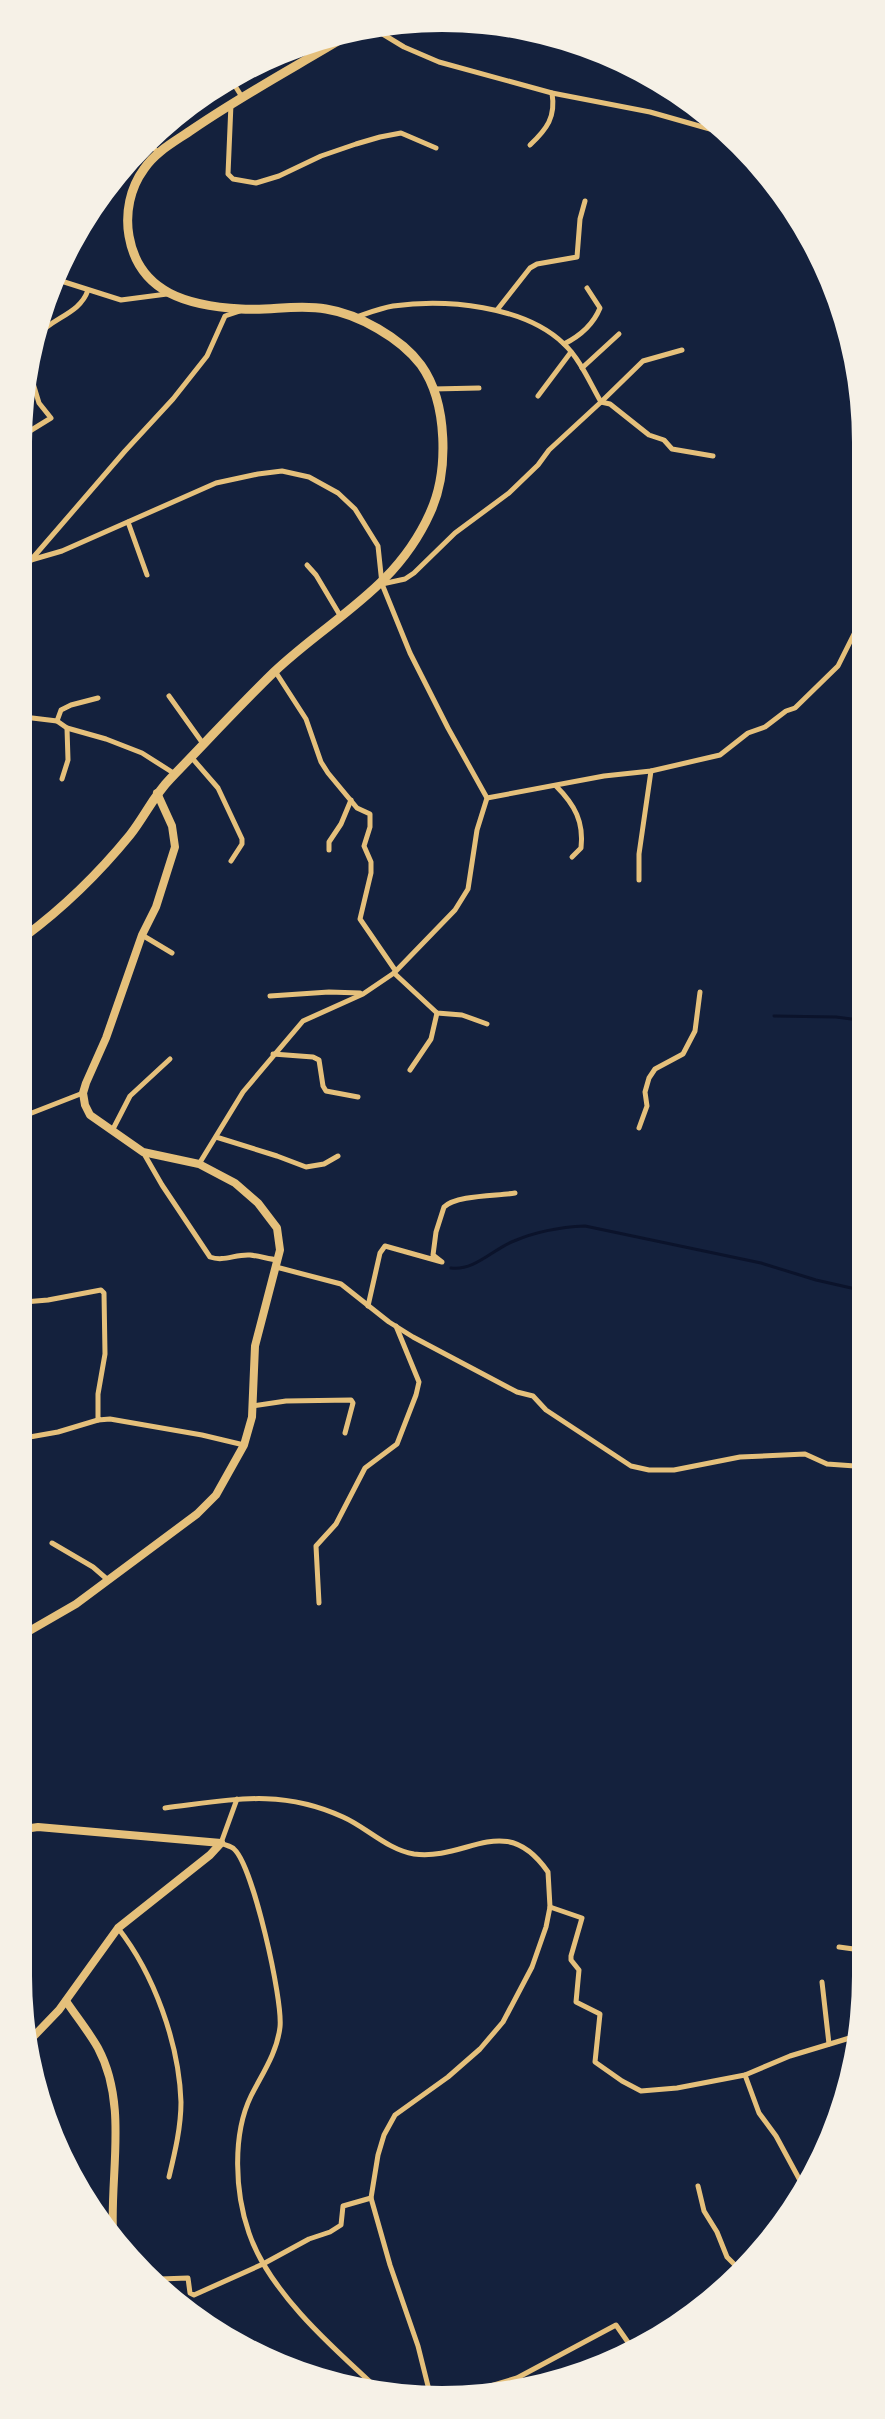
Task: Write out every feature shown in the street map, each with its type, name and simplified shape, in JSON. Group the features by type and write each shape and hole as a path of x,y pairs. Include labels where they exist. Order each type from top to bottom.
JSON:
{"main road":[{"path":"32,931 48,919 93,876 132,833 157,793 275,672 382,584 411,547 431,512 445,450 442,424 432,389 421,365 393,338 356,317 326,308 293,307 243,310 187,301 167,294 148,278 137,260 129,237 128,212 134,186 144,167 159,153 242,97 321,51"}],"street":[{"path":"387,36 404,47 439,62 552,93 650,112 705,128"},
{"path":"236,88 242,97"},
{"path":"530,145 544,132 550,122 554,107 552,93"},
{"path":"232,104 228,174 233,179 256,183 280,176 321,156 394,134 401,134 436,148"},
{"path":"156,150 159,153"},
{"path":"498,310 530,268 537,264 578,257 580,219 585,201"},
{"path":"66,283 121,300 167,294"},
{"path":"564,344 578,338 588,327 600,308 587,288"},
{"path":"50,322 66,316 80,304 88,290"},
{"path":"356,317 392,306 436,304 498,310 540,325 571,352 601,402 610,404 649,434 664,440 672,449 713,456"},
{"path":"32,559 125,451 173,399 207,356 225,316 243,310"},
{"path":"582,368 620,334"},
{"path":"382,584 405,579 414,573 455,533 509,493 538,466 549,450 643,361 682,350"},
{"path":"538,396 571,352"},
{"path":"432,389 479,388"},
{"path":"32,429 51,418 39,403 36,392"},
{"path":"32,560 62,551 216,483 258,474 282,472 309,477 338,493 355,509 378,546 382,584 410,653 448,728 487,798 477,830 468,889 456,910 394,971 363,994 303,1021 272,1054 243,1092 199,1164"},
{"path":"128,522 147,576"},
{"path":"306,565 316,575 341,618"},
{"path":"487,798 604,776 651,771 720,755 748,733 765,726 786,711 795,708 838,666 852,638"},
{"path":"275,672 306,718 321,762 357,808 370,814 370,827 364,846 371,862 371,873 360,920 394,971 437,1013 462,1015 488,1024"},
{"path":"169,696 205,745"},
{"path":"57,721 61,710 70,705 98,698"},
{"path":"32,718 57,721 66,728 106,739 142,753 175,774"},
{"path":"62,779 68,760 66,728"},
{"path":"192,758 218,788 242,839 242,844 230,860"},
{"path":"639,880 639,854 651,771"},
{"path":"556,786 568,798 581,823 582,848 572,857"},
{"path":"32,1629 76,1604 197,1514 216,1495 244,1445 252,1417 255,1346 280,1250 276,1228 258,1203 235,1183 199,1164 143,1152 90,1115 85,1105 83,1093 106,1038 142,935 156,907 175,847 172,826 157,793"},
{"path":"329,850 329,842 342,824 351,800"},
{"path":"142,935 172,953"},
{"path":"270,996 329,992 363,994"},
{"path":"639,1128 647,1106 645,1092 649,1078 655,1069 682,1054 695,1031 700,992"},
{"path":"410,1070 431,1039 437,1013"},
{"path":"272,1054 313,1057 319,1060 323,1086 326,1091 358,1097"},
{"path":"112,1131 130,1096 170,1059"},
{"path":"32,1113 83,1093"},
{"path":"216,1137 306,1167 324,1164 338,1156"},
{"path":"143,1152 162,1185 210,1257 220,1261 235,1256 250,1255 341,1284 396,1326 517,1392 533,1396 546,1410 630,1466 649,1470 674,1470 740,1458 805,1454 827,1464 852,1466"},
{"path":"368,1306 380,1253 384,1246 442,1262 434,1255 433,1246 444,1208 448,1203 464,1199 515,1193"},
{"path":"32,1301 101,1290 104,1293 105,1354 98,1394 98,1420"},
{"path":"319,1603 316,1546 336,1524 365,1468 397,1444 416,1395 419,1382 396,1326"},
{"path":"252,1406 286,1401 351,1400 353,1403 345,1433"},
{"path":"32,1437 58,1432 98,1420 110,1419 202,1435 244,1445"},
{"path":"52,1543 93,1567 108,1580"},
{"path":"37,2033 66,2001 118,1928 204,1860 220,1843 237,1799"},
{"path":"165,1808 237,1799 289,1799 345,1818 387,1843 414,1854 443,1852 508,1840 521,1845 548,1872 550,1907 532,1967 503,2022 480,2049 448,2077 395,2115 384,2134 378,2155 372,2198 390,2265 418,2346 428,2386"},
{"path":"32,1828 220,1843 234,1848 242,1862 261,1920 280,2003 280,2027 276,2046 266,2070 251,2097 243,2117 240,2136 241,2197 249,2233 263,2264 308,2321 369,2380"},
{"path":"550,1907 582,1918 571,1960 579,1970 576,2002 600,2014 596,2062 622,2081 641,2091 677,2088 745,2075 790,2056 848,2039"},
{"path":"118,1928 132,1945 151,1980 165,2017 176,2062 181,2101 178,2135 169,2177"},
{"path":"839,1947 852,1949"},
{"path":"822,1982 829,2044"},
{"path":"66,2001 98,2049 113,2094 116,2127 113,2221"},
{"path":"745,2075 758,2113 776,2136 799,2179"},
{"path":"698,2186 704,2211 717,2232 727,2257 734,2264"},
{"path":"166,2279 188,2278 190,2293 194,2295 263,2264 308,2239 330,2232 341,2225 343,2206 372,2198"},
{"path":"505,2382 517,2378 616,2325 628,2342"}],"waterway":[{"path":"774,1016 852,1019"},
{"path":"451,1268 460,1268 476,1263 506,1245 531,1235 585,1226 761,1263 816,1280 852,1288"}]}
